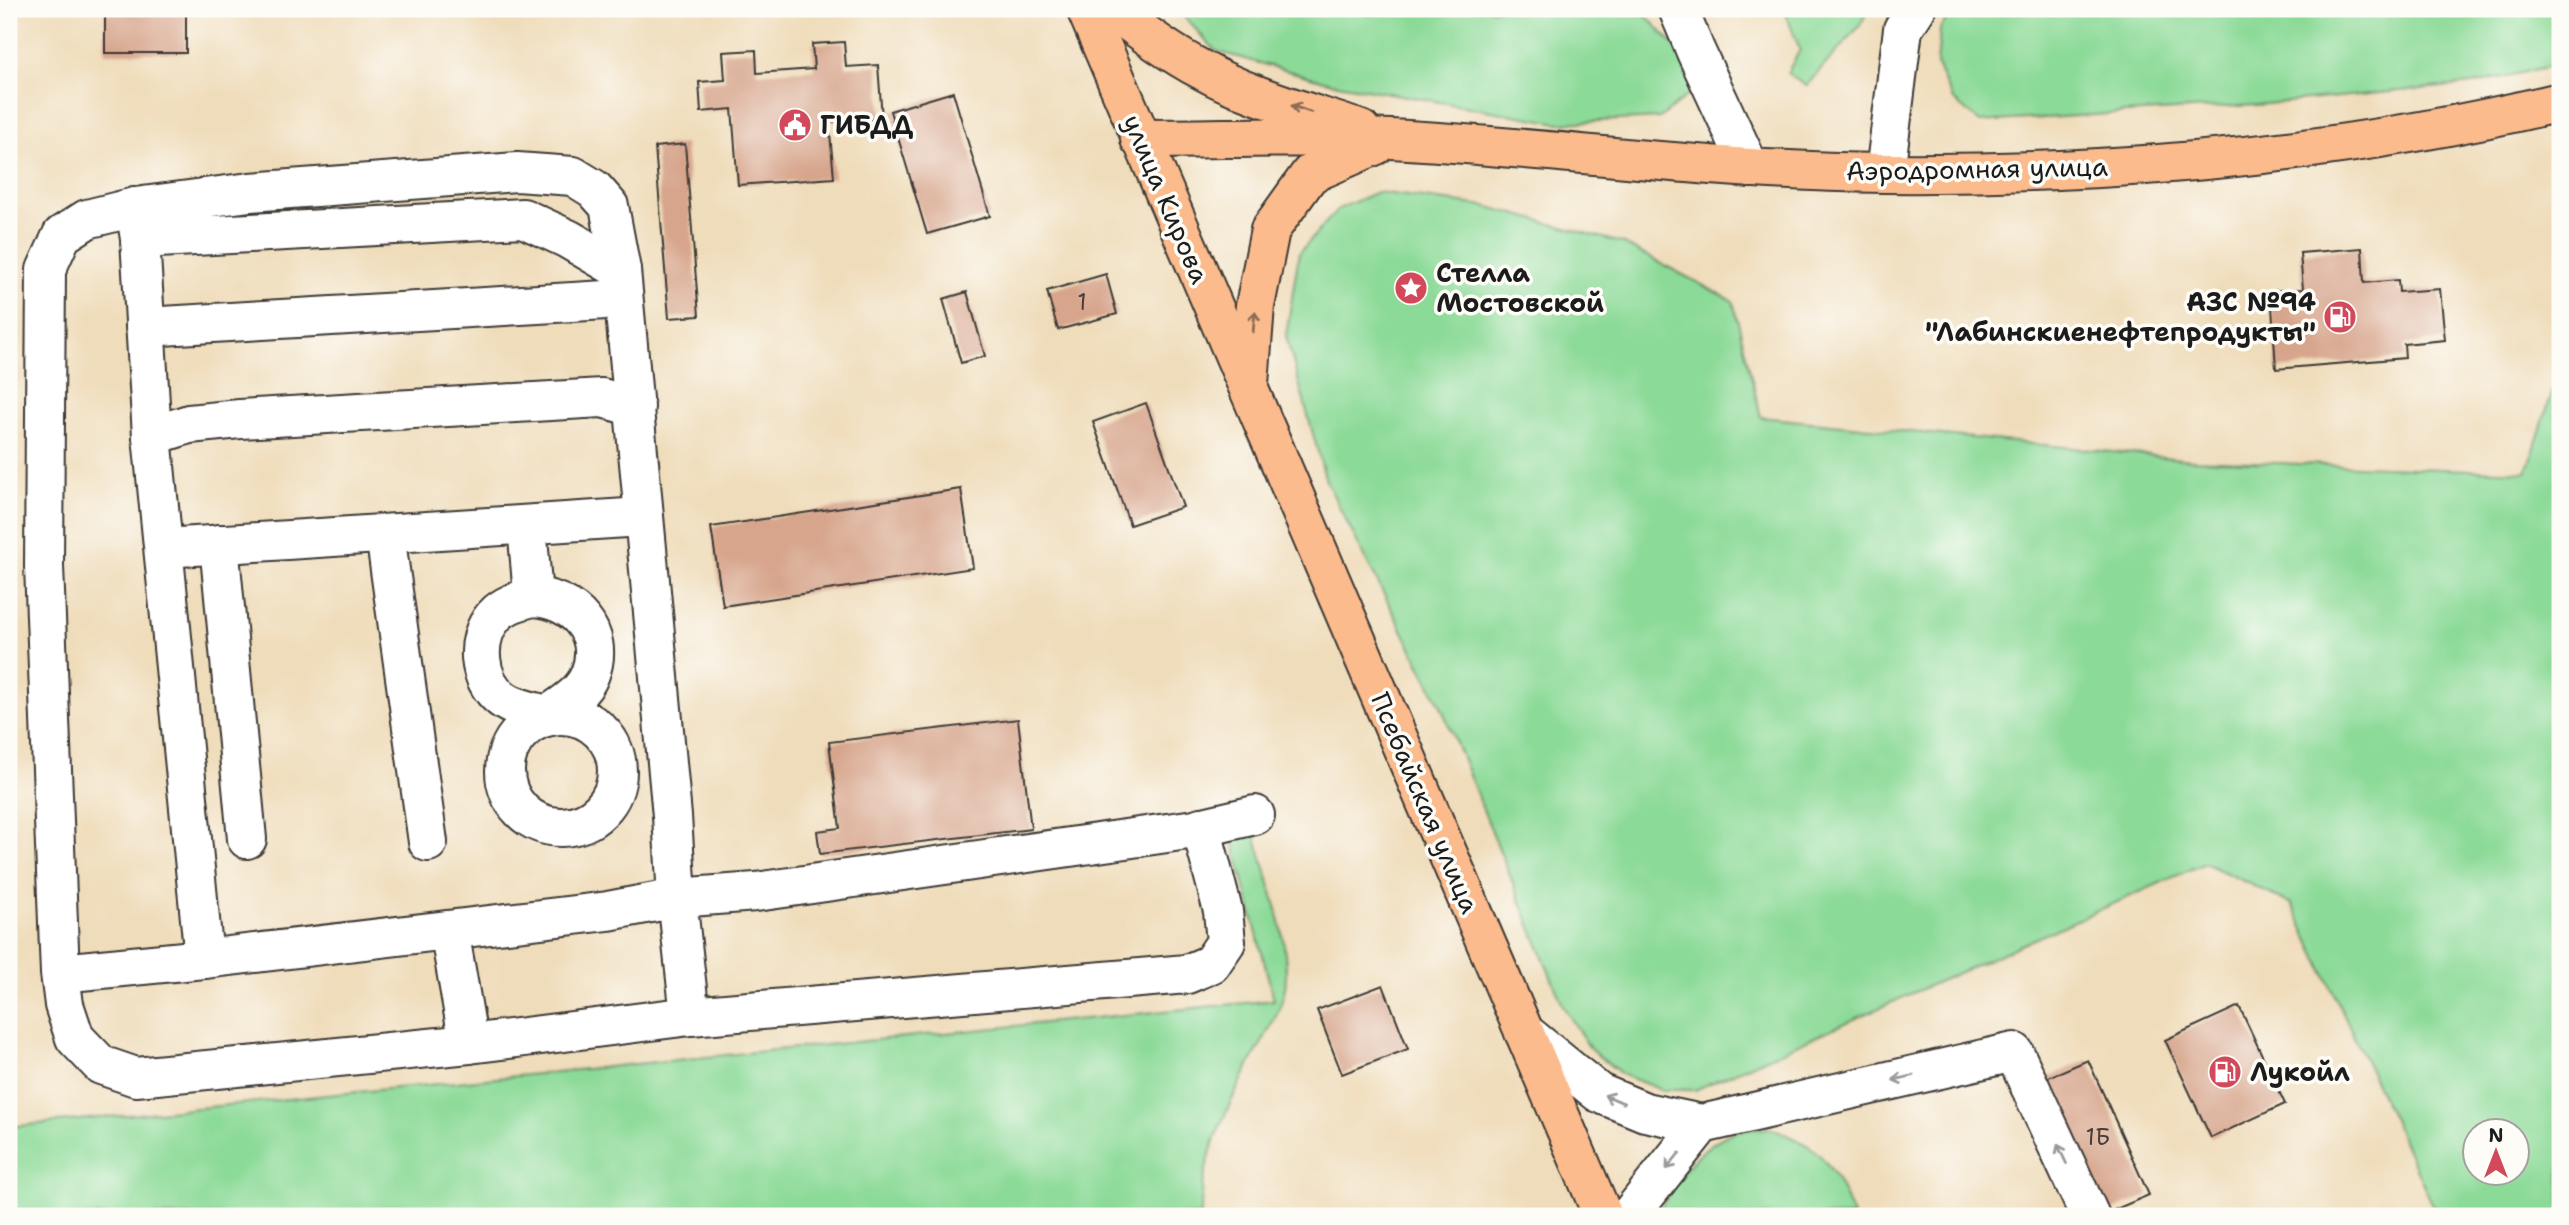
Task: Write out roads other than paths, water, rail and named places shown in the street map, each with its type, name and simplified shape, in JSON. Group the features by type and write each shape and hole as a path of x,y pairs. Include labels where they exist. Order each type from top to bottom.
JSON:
{"main road":[{"name":"улица Кирова","path":"1086,9 1248,390"},
{"name":"Аэродромная улица","path":"1113,9 1144,35 1204,71 1268,98 1389,139"},
{"name":"Аэродромная улица","path":"1140,139 1389,139 1750,169 1885,173 2100,169 2328,148 2548,111"},
{"name":"Аэродромная улица","path":"1248,390 1255,306 1270,230 1310,174 1389,139"},
{"name":"Псебайская улица","path":"1248,390 1603,1216"}],"street":[{"path":"1678,9 1750,169"},
{"path":"1885,173 1903,29 1916,9"},
{"path":"138,223 250,192 517,172 573,176 594,189 609,206 622,284 635,407 642,517 690,1016"},
{"path":"622,284 568,239 523,218 138,223 86,219 62,235 46,270 44,566 60,973 64,1005 75,1038 101,1065 136,1077 469,1044 690,1016 1187,974 1211,964 1226,942 1223,911 1201,827"},
{"path":"138,223 152,436 204,959"},
{"path":"145,327 622,284"},
{"path":"152,436 189,424 602,398 635,407"},
{"path":"164,548 642,517"},
{"path":"527,525 533,597"},
{"path":"385,534 428,842"},
{"path":"219,544 247,839"},
{"path":"533,597 546,597 564,603 579,616 590,632 594,651 590,674 580,692 548,715 521,709 501,698 485,678 480,656 484,633 494,616 509,604 533,597"},
{"path":"60,973 204,959 608,911 677,898 756,892 1201,827 1255,815"},
{"path":"449,930 469,1044"},
{"path":"1524,1032 1599,1093 1644,1111 1702,1124 2014,1052 2090,1216"},
{"path":"1629,1216 1702,1124"}],"place":[{"name":"ГИБДД","path":"795,125"},
{"name":"Стелла Мостовской","path":"1411,288"},
{"name":"АЗС №94 \"Лабинскиенефтепродукты\"","path":"2340,317"},
{"name":"Лукойл","path":"2225,1072"}]}
